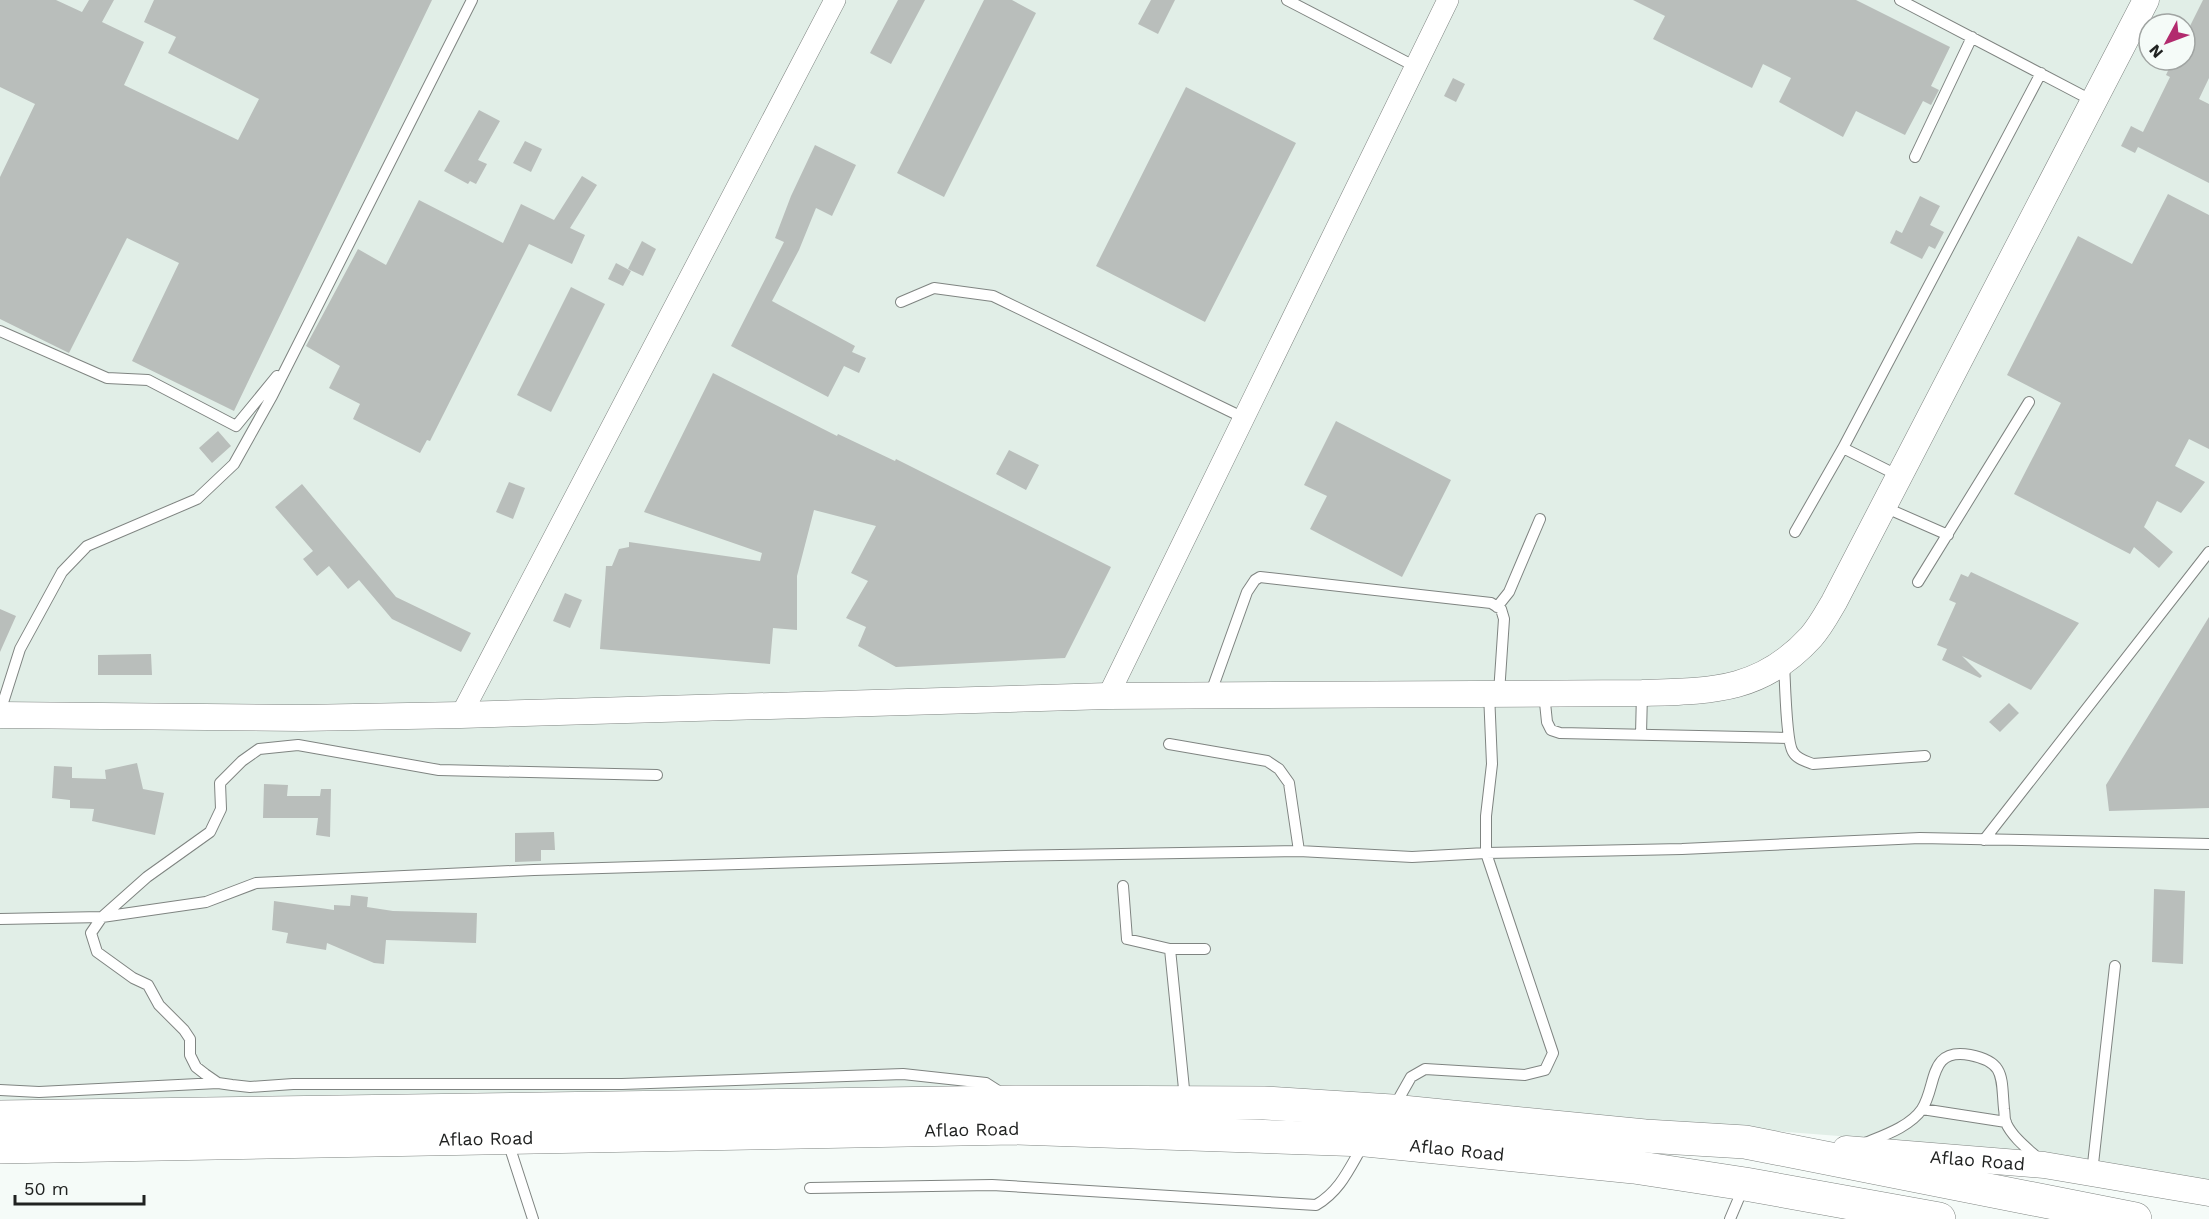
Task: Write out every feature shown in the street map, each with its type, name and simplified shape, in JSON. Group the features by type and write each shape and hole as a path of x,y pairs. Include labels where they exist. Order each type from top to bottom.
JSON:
{"highway":[{"name":"Aflao Road","path":"0,1117 1015,1102 1264,1103 1392,1111 1645,1136 1744,1142 2135,1219"},
{"name":"Aflao Road","path":"0,1147 1014,1128 1366,1140 1634,1167 1745,1184 1939,1219"}],"street":[{"path":"461,716 835,0"},
{"path":"1108,696 1448,0"},
{"path":"0,713 300,732 461,716 1108,696 1642,693 1710,691 1753,680 1784,663 1813,636 1834,602 2146,0"},
{"name":"Aflao Road","path":"1744,1142 2044,1165 2209,1193"}],"lane":[{"path":"0,713 20,649 62,572 87,546 197,499 234,464 272,396 472,0"},
{"path":"1287,0 1416,67"},
{"path":"1900,0 2094,101"},
{"path":"1915,157 1972,37"},
{"path":"1795,532 1843,448 2041,73"},
{"path":"902,302 934,288 993,296 1244,418"},
{"path":"0,331 107,378 148,380 236,426 288,362"},
{"path":"1918,582 2029,402"},
{"path":"1843,448 1899,476"},
{"path":"1884,507 1948,535"},
{"path":"1497,607 1509,592 1540,519"},
{"path":"1984,840 2209,552"},
{"path":"1210,695 1247,592 1255,580 1260,577 1491,603 1501,609 1504,619 1494,693 1492,764 1486,816 1486,854 1553,1053 1545,1070 1525,1075 1425,1069 1411,1077 1392,1111"},
{"path":"1784,663 1791,751 1801,759 1813,764 1925,756"},
{"path":"1544,693 1547,722 1551,730 1560,733 1789,738"},
{"path":"1641,734 1642,693"},
{"path":"218,1083 196,1066 190,1055 190,1039 159,1005 148,985 133,978 97,952 91,933 102,917 147,877 210,832 221,809 220,783 242,761 259,749 300,732 439,770 657,775"},
{"path":"1169,744 1268,761 1280,769 1289,783 1299,851"},
{"path":"0,919 102,917 206,902 256,883 546,869 1006,855 1299,851 1412,857 1682,849 1920,838 2209,844"},
{"path":"1123,886 1127,939 1170,949 1205,949"},
{"path":"1170,949 1185,1103"},
{"path":"2092,1173 2115,966"},
{"path":"1851,1149 1901,1128 1922,1109 1935,1071 1944,1059 1957,1052 1982,1057 1993,1062 2000,1074 2006,1122 2017,1139 2044,1165"},
{"path":"0,1090 39,1092 218,1083 250,1087 293,1084 622,1084 903,1074 986,1083 1015,1102"},
{"path":"1922,1109 2006,1122"},
{"path":"507,1138 533,1219"},
{"path":"810,1188 992,1185 1316,1205 1329,1198 1338,1188 1366,1140"},
{"path":"1730,1219 1745,1184"}],"shaded area":[{"path":"0,0 2209,0 2209,1186 1890,1140 1632,1120 0,1107"}],"building":[{"path":"0,0 56,0 82,12 89,0 114,0 102,22 144,42 124,85 238,140 259,99 168,53 176,37 144,22 154,0 432,0 234,411 132,361 179,263 127,238 69,353 0,319 0,177 35,104 0,87"},
{"path":"898,0 925,0 891,64 870,53"},
{"path":"984,0 1012,0 1036,13 944,197 897,173"},
{"path":"1151,0 1175,0 1158,34 1138,24"},
{"path":"1633,0 1856,0 1950,47 1931,86 1939,90 1931,105 1923,101 1905,135 1856,111 1843,137 1779,102 1791,78 1763,64 1752,88 1653,39 1665,16"},
{"path":"2203,0 2209,0 2209,78 2199,99 2209,104 2209,183 2138,147 2135,153 2121,146 2131,126 2143,132 2170,77 2166,75 2167,72 2197,72 2197,12"},
{"path":"1453,78 1465,84 1456,102 1444,96"},
{"path":"1186,87 1296,143 1205,322 1096,266"},
{"path":"479,110 500,121 478,160 487,164 476,184 470,181 468,184 444,171"},
{"path":"525,141 542,149 531,172 513,163"},
{"path":"815,145 856,165 832,216 816,208 799,250 772,301 855,346 852,352 866,358 859,373 844,366 828,397 731,346 784,242 775,238 791,196"},
{"path":"582,176 597,185 570,228 585,235 572,264 529,244 430,441 427,440 420,453 353,419 360,404 329,388 340,366 306,346 358,249 386,265 419,200 503,243 521,204 554,220"},
{"path":"2168,194 2209,215 2209,449 2189,439 2175,466 2205,482 2181,513 2157,501 2144,527 2173,552 2159,568 2134,547 2130,554 2014,494 2061,403 2007,375 2078,236 2132,264"},
{"path":"1920,196 1940,206 1930,225 1944,232 1935,249 1929,246 1922,259 1890,243 1896,230 1902,233"},
{"path":"642,241 656,249 643,276 628,269"},
{"path":"616,263 631,271 623,286 608,279"},
{"path":"571,287 605,304 551,412 517,395"},
{"path":"713,373 837,436 838,434 895,461 896,459 1111,567 1065,658 896,667 858,646 866,627 846,618 868,581 851,573 876,526 814,510 797,576 797,630 773,628 770,664 600,649 606,566 612,566 619,549 629,547 629,542 760,561 762,553 644,512"},
{"path":"1336,421 1451,480 1402,577 1310,529 1327,496 1304,485"},
{"path":"218,431 231,446 212,463 199,448"},
{"path":"1009,450 1039,465 1026,490 996,474"},
{"path":"509,482 525,488 513,519 496,512"},
{"path":"302,484 396,597 471,633 461,652 392,619 359,580 348,589 329,566 317,576 303,559 313,551 275,507"},
{"path":"1971,572 2079,623 2031,690 1962,656 1982,676 1980,678 1942,660 1947,649 1937,645 1956,603 1949,600 1961,574 1968,577"},
{"path":"565,593 582,600 570,628 553,621"},
{"path":"0,609 16,616 0,652"},
{"path":"2209,617 2209,808 2109,811 2106,785"},
{"path":"151,654 152,675 98,675 98,655"},
{"path":"2009,703 2019,713 2000,732 1989,722"},
{"path":"137,763 143,789 164,793 155,835 92,821 94,809 70,808 70,800 52,798 54,766 72,767 72,778 106,779 105,770"},
{"path":"264,784 288,785 287,796 320,796 321,789 331,789 330,837 316,835 318,818 263,818"},
{"path":"554,832 555,850 541,850 541,861 515,862 515,833"},
{"path":"2154,889 2185,891 2183,964 2152,962"},
{"path":"351,895 368,897 367,907 393,911 477,913 476,943 386,940 384,964 374,963 327,943 326,950 286,943 288,933 272,930 274,901 334,910 334,905 350,906"}]}
